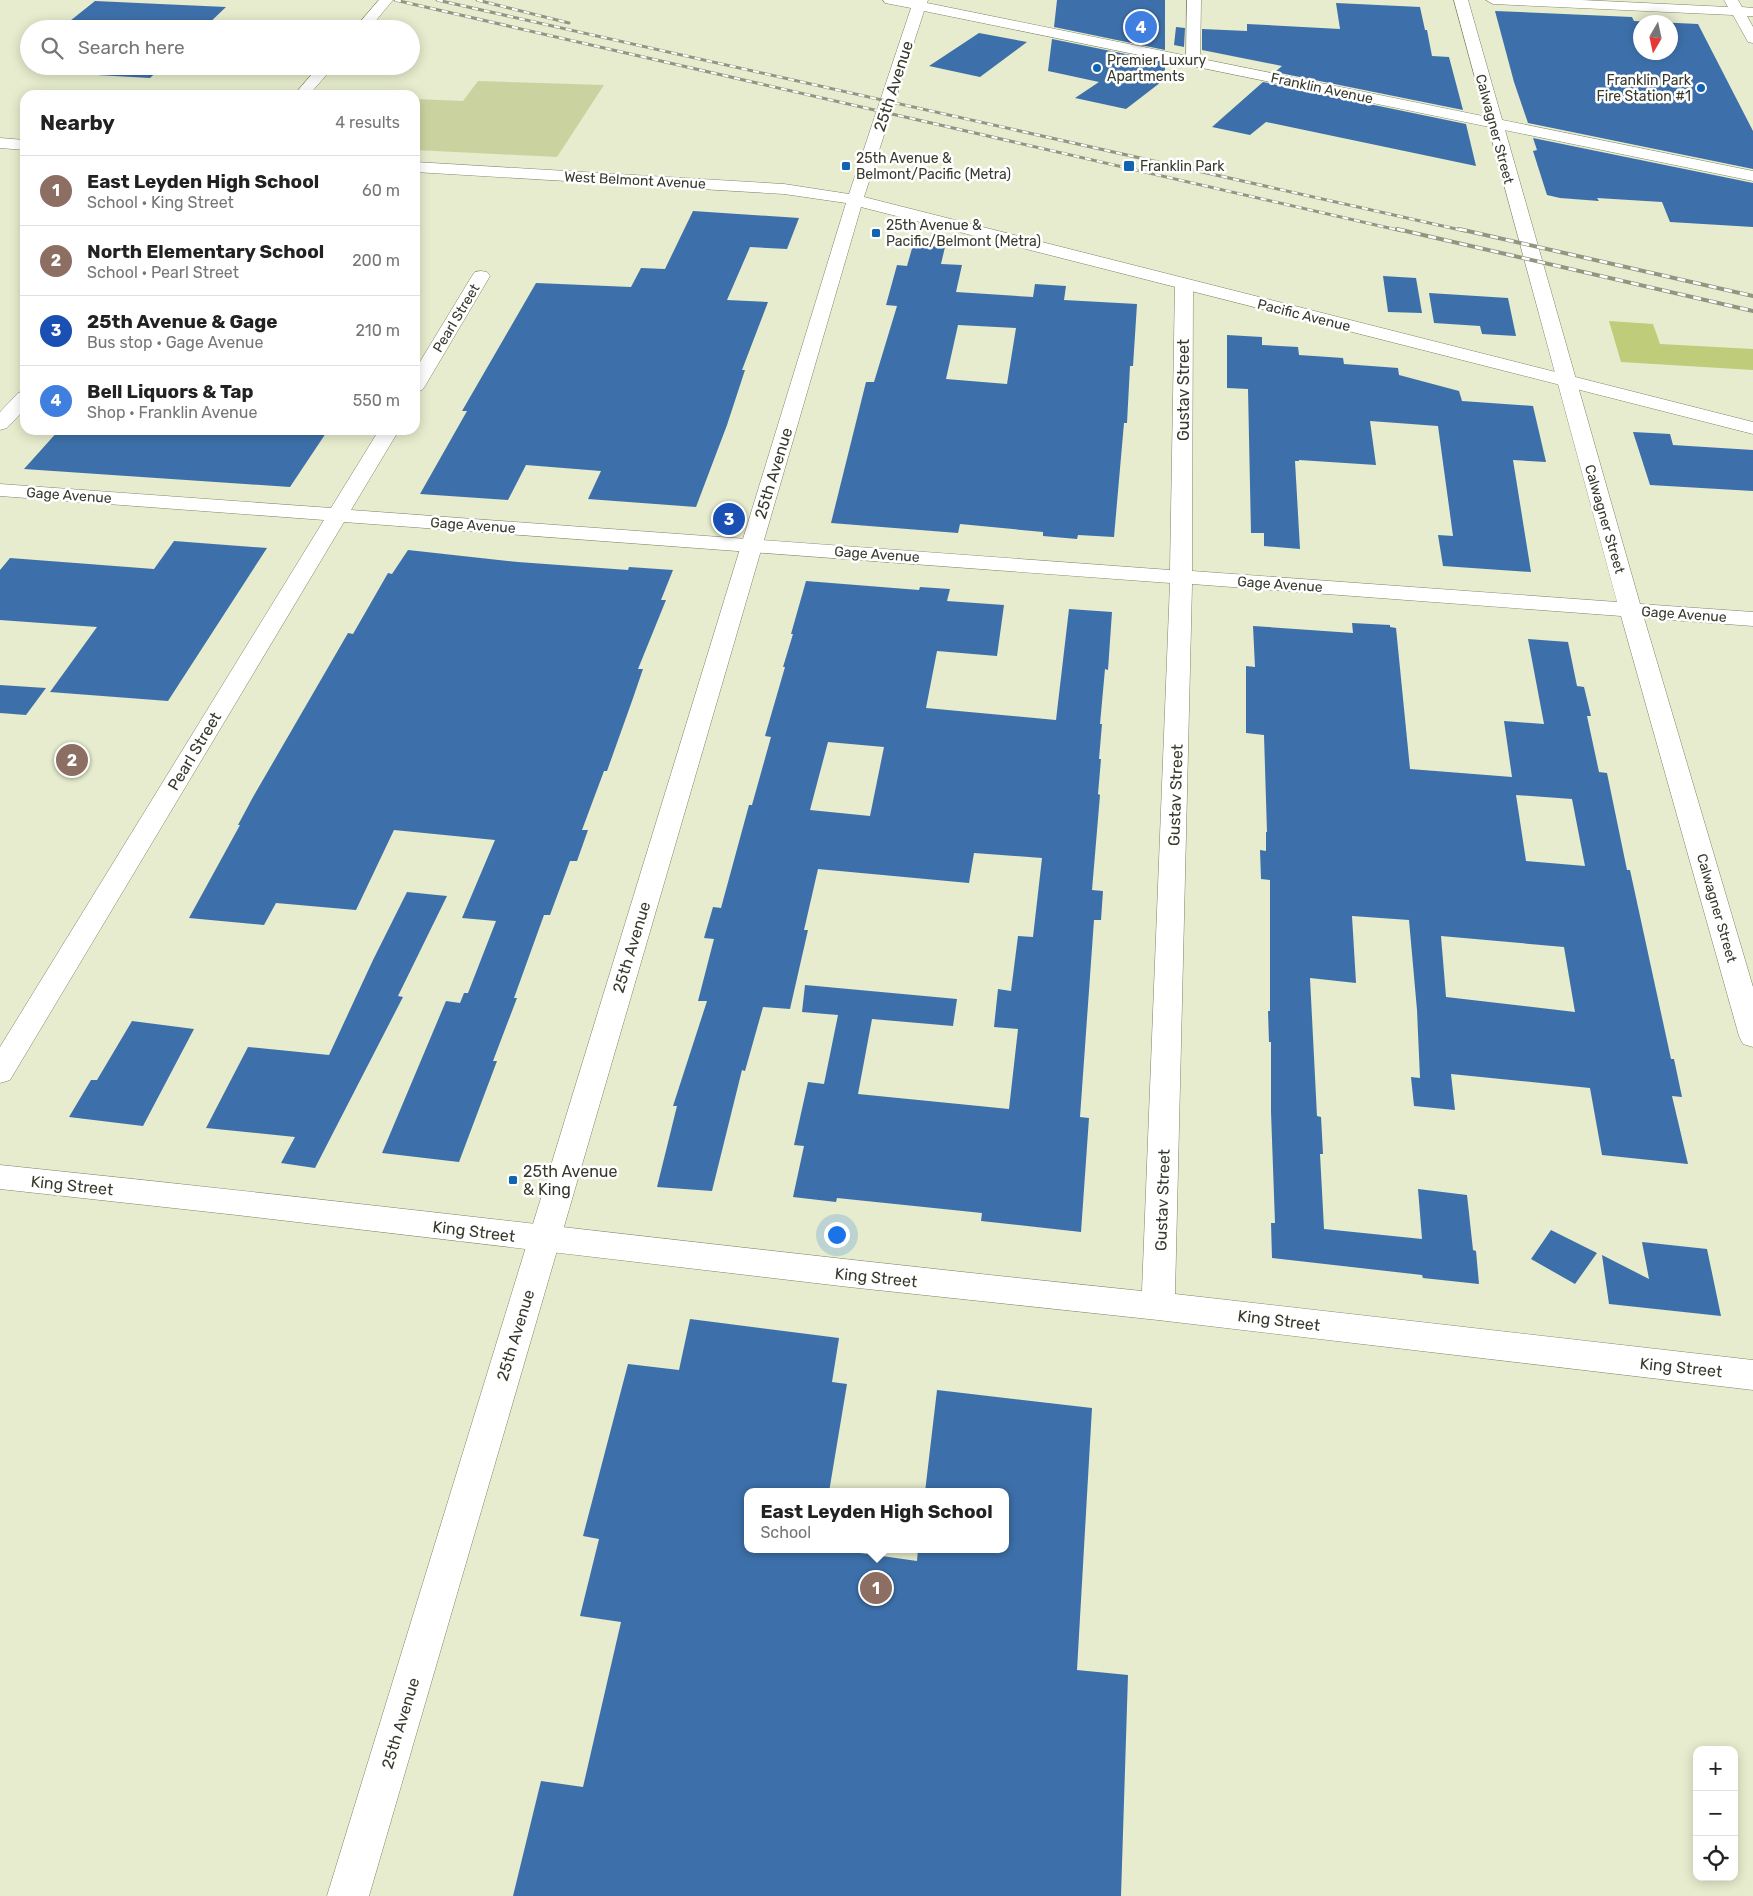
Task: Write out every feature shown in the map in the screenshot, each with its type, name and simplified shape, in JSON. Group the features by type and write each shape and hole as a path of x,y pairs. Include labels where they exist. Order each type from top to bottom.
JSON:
{"street":[{"path":"369,20 386,0"},
{"name":"Franklin Avenue","path":"890,0 920,3 1494,124 1753,176"},
{"path":"1193,61 1194,0"},
{"name":"Calwagner Street","path":"1460,0 1566,382 1753,1036"},
{"path":"1494,0 1734,6 1753,12"},
{"name":"25th Avenue","path":"348,1896 855,200 920,3"},
{"path":"1734,6 1753,39"},
{"path":"305,90 319,75"},
{"path":"0,143 20,145"},
{"name":"West Belmont Avenue","path":"420,167 784,189 855,200"},
{"name":"Pacific Avenue","path":"855,200 1753,428"},
{"name":"Pearl Street","path":"420,378 482,276"},
{"name":"Gustav Street","path":"1158,1306 1182,577 1184,284"},
{"path":"0,424 20,402"},
{"name":"Pearl Street","path":"0,1072 386,435"},
{"name":"Gage Avenue","path":"0,490 1753,619"},
{"name":"King Street","path":"0,1177 237,1202 849,1274 1158,1306 1753,1375"}],"shaded area":[{"path":"478,81 604,85 557,157 420,150 420,99 463,101"},
{"path":"1609,321 1653,324 1660,344 1753,349 1753,370 1621,362"}],"building":[{"path":"1057,0 1165,0 1165,50 1054,27"},
{"path":"95,1 226,7 212,20 71,20"},
{"path":"1336,3 1420,7 1432,56 1449,57 1463,110 1275,72 1282,66 1202,50 1202,29 1247,31 1247,24 1340,29"},
{"path":"1495,11 1632,17 1633,60 1678,60 1678,23 1698,24 1753,131 1753,169 1528,123 1514,82"},
{"path":"1176,27 1185,28 1184,47 1174,45"},
{"path":"979,33 1027,42 980,77 929,66"},
{"path":"1052,39 1165,62 1165,79 1126,109 1075,98 1099,82 1048,71"},
{"path":"97,75 153,75 150,78"},
{"path":"1263,82 1466,124 1476,166 1266,122 1250,135 1212,127"},
{"path":"1533,138 1753,183 1753,227 1670,222 1662,202 1597,198 1599,201 1547,195 1533,151 1537,150"},
{"path":"693,211 799,218 787,249 750,247 727,300 768,302 742,370 745,370 727,425 696,507 588,499 601,471 526,465 508,500 420,494 467,411 462,411 536,283 631,287 641,268 665,269"},
{"path":"913,245 945,247 941,264 962,265 956,292 1033,297 1035,284 1066,286 1064,300 1137,304 1133,366 1130,366 1127,423 1124,423 1114,537 1078,535 1077,539 1043,536 1043,532 960,524 958,533 831,523 866,382 874,382 897,306 886,305 897,265 907,266","holes":["958,325 1016,328 1007,384 946,379"]},
{"path":"1383,276 1416,278 1422,313 1388,312"},
{"path":"1429,293 1508,298 1516,336 1482,334 1480,326 1434,323"},
{"path":"1227,335 1262,337 1262,345 1298,347 1299,355 1343,358 1344,364 1398,368 1399,375 1459,391 1462,401 1533,406 1546,462 1513,460 1531,572 1443,566 1438,535 1453,536 1438,426 1370,421 1376,465 1295,461 1300,549 1264,546 1264,533 1251,533 1248,389 1227,388"},
{"path":"1633,432 1670,434 1673,445 1753,450 1753,491 1650,485"},
{"path":"55,435 325,435 290,487 24,469"},
{"path":"174,541 267,548 168,701 50,692 97,627 0,620 0,570 10,558 154,569"},
{"path":"408,550 518,562 628,570 629,567 673,570 661,600 666,600 638,669 643,669 632,701 607,771 604,771 582,830 588,830 577,861 570,861 550,915 544,915 514,998 517,998 493,1061 497,1061 459,1162 382,1153 446,1001 460,1003 464,993 468,993 496,921 462,918 495,840 394,830 356,910 276,903 264,925 189,918 240,825 238,825 253,797 348,633 353,634 388,573 392,574"},
{"path":"806,581 919,590 920,587 950,589 947,601 1004,605 997,656 937,651 926,708 1056,720 1069,609 1112,612 1108,670 1105,669 1100,724 1102,724 1098,794 1100,795 1092,890 1103,891 1101,920 1094,920 1080,1117 1089,1118 1081,1232 981,1221 982,1213 837,1198 836,1202 793,1197 804,1146 794,1145 808,1082 824,1084 838,1015 802,1012 805,985 957,999 953,1026 872,1019 858,1094 1009,1109 1018,1029 994,1027 998,989 1011,991 1018,936 1033,937 1042,858 974,853 969,883 818,869 804,930 808,930 790,1009 763,1007 745,1071 742,1070 712,1191 657,1187 677,1106 673,1106 707,1001 698,1001 714,939 704,938 713,907 721,908 749,805 752,805 771,737 765,736 785,667 783,667 793,634 791,634","holes":["828,742 884,747 870,816 810,810"]},
{"path":"1352,623 1390,625 1390,627 1396,628 1410,769 1512,777 1504,721 1544,724 1528,639 1568,642 1577,686 1584,687 1591,716 1587,716 1599,772 1607,773 1627,870 1630,870 1671,1059 1674,1059 1682,1097 1672,1096 1688,1164 1602,1155 1590,1088 1451,1074 1455,1110 1414,1106 1411,1077 1420,1078 1417,1010 1409,920 1352,916 1356,983 1310,978 1317,1116 1321,1117 1323,1154 1320,1154 1324,1229 1422,1239 1418,1189 1467,1195 1479,1284 1423,1278 1422,1275 1272,1258 1271,1223 1275,1223 1271,1112 1271,1042 1269,1042 1268,1011 1270,1011 1270,880 1261,879 1260,850 1266,851 1267,832 1264,735 1246,733 1246,666 1255,667 1253,626 1353,633","holes":["1516,795 1572,799 1585,866 1526,861","1441,936 1564,947 1575,1012 1446,997"]},
{"path":"0,685 46,688 26,715 0,713"},
{"path":"407,892 447,896 398,996 403,997 315,1168 281,1163 295,1137 206,1128 248,1047 329,1055"},
{"path":"132,1021 194,1029 143,1126 69,1117 91,1080 97,1080"},
{"path":"1551,1230 1597,1253 1575,1284 1531,1259"},
{"path":"1642,1242 1707,1249 1721,1316 1609,1304 1602,1255 1649,1279"},
{"path":"690,1319 839,1338 832,1382 847,1384 830,1488 744,1488 744,1553 860,1553 917,1561 918,1553 1009,1553 1009,1488 925,1488 937,1390 1092,1408 1077,1670 1128,1675 1121,1896 513,1896 541,1781 583,1787 621,1622 580,1616 599,1539 583,1536 628,1364 679,1370"}],"railway":[{"path":"395,0 1402,231"},
{"path":"437,0 1465,231"},
{"path":"477,0 569,23"},
{"path":"1397,229 1753,311"},
{"path":"1459,229 1753,296"}],"place":[{"name":"Bell Liquors & Tap","path":"1141,27"},
{"name":"Premier Luxury Apartments","path":"1097,68"},
{"name":"Franklin Park Fire Station #1","path":"1701,88"},
{"name":"25th Avenue & Belmont/Pacific (Metra)","path":"846,166"},
{"name":"Franklin Park","path":"1129,166"},
{"name":"25th Avenue & Pacific/Belmont (Metra)","path":"876,233"},
{"name":"25th Avenue & Gage","path":"729,519"},
{"name":"North Elementary School","path":"72,760"},
{"name":"25th Avenue & King","path":"513,1180"},
{"name":"East Leyden High School","path":"876,1588"}]}
